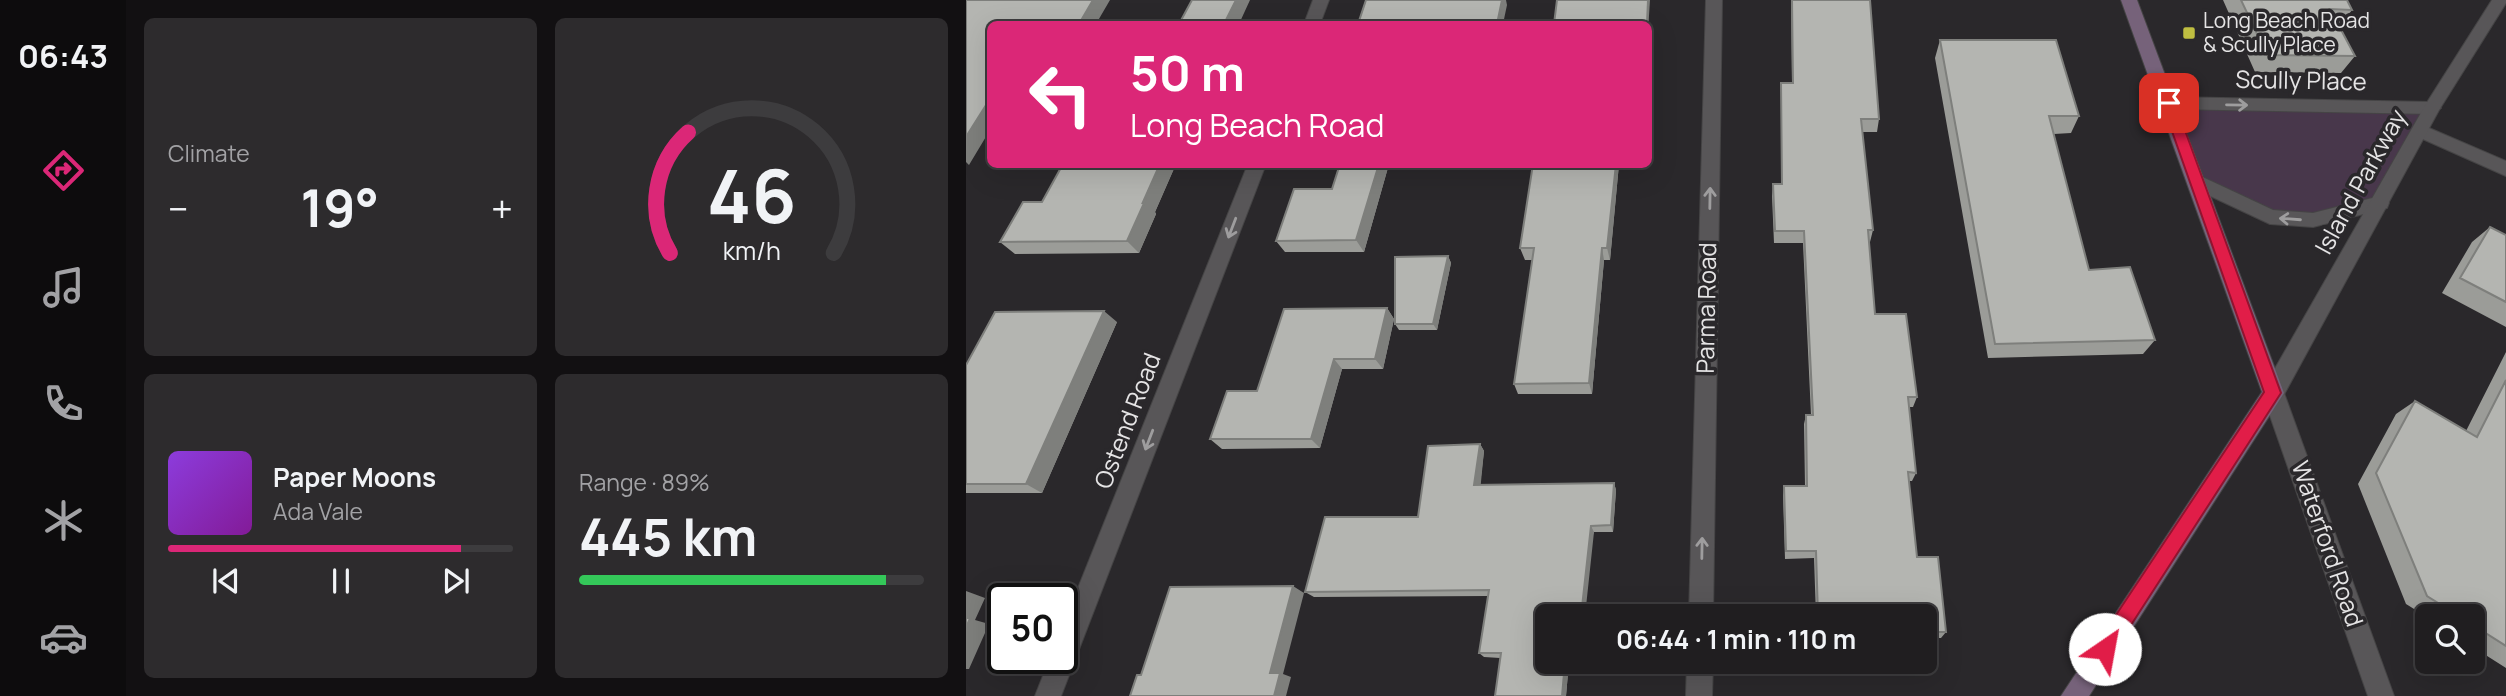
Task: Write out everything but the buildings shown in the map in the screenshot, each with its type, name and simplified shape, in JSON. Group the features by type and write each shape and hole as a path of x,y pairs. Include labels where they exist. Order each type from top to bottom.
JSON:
{"main road":[{"path":"2074,696 2273,393 2169,103 2129,0"}],"street":[{"path":"1313,21 1321,0"},
{"name":"Parma Road","path":"1701,604 1714,0"},
{"name":"Island Parkway","path":"2273,393 2422,131 2432,108 2500,0"},
{"name":"Scully Place","path":"2169,103 2432,108"},
{"path":"2422,131 2506,169"},
{"name":"Ostend Road","path":"1048,696 1255,168"},
{"path":"2196,181 2270,217 2312,220 2380,203"},
{"name":"Waterford Road","path":"2273,393 2381,696"},
{"path":"1699,696 1700,674"}],"shaded area":[{"path":"2178,107 2423,111 2378,198 2313,216 2272,213 2202,180"}],"place":[{"name":"Long Beach Road & Scully Place","path":"2189,33"}],"route":[{"path":"2105,649 2273,393 2169,103"}]}
